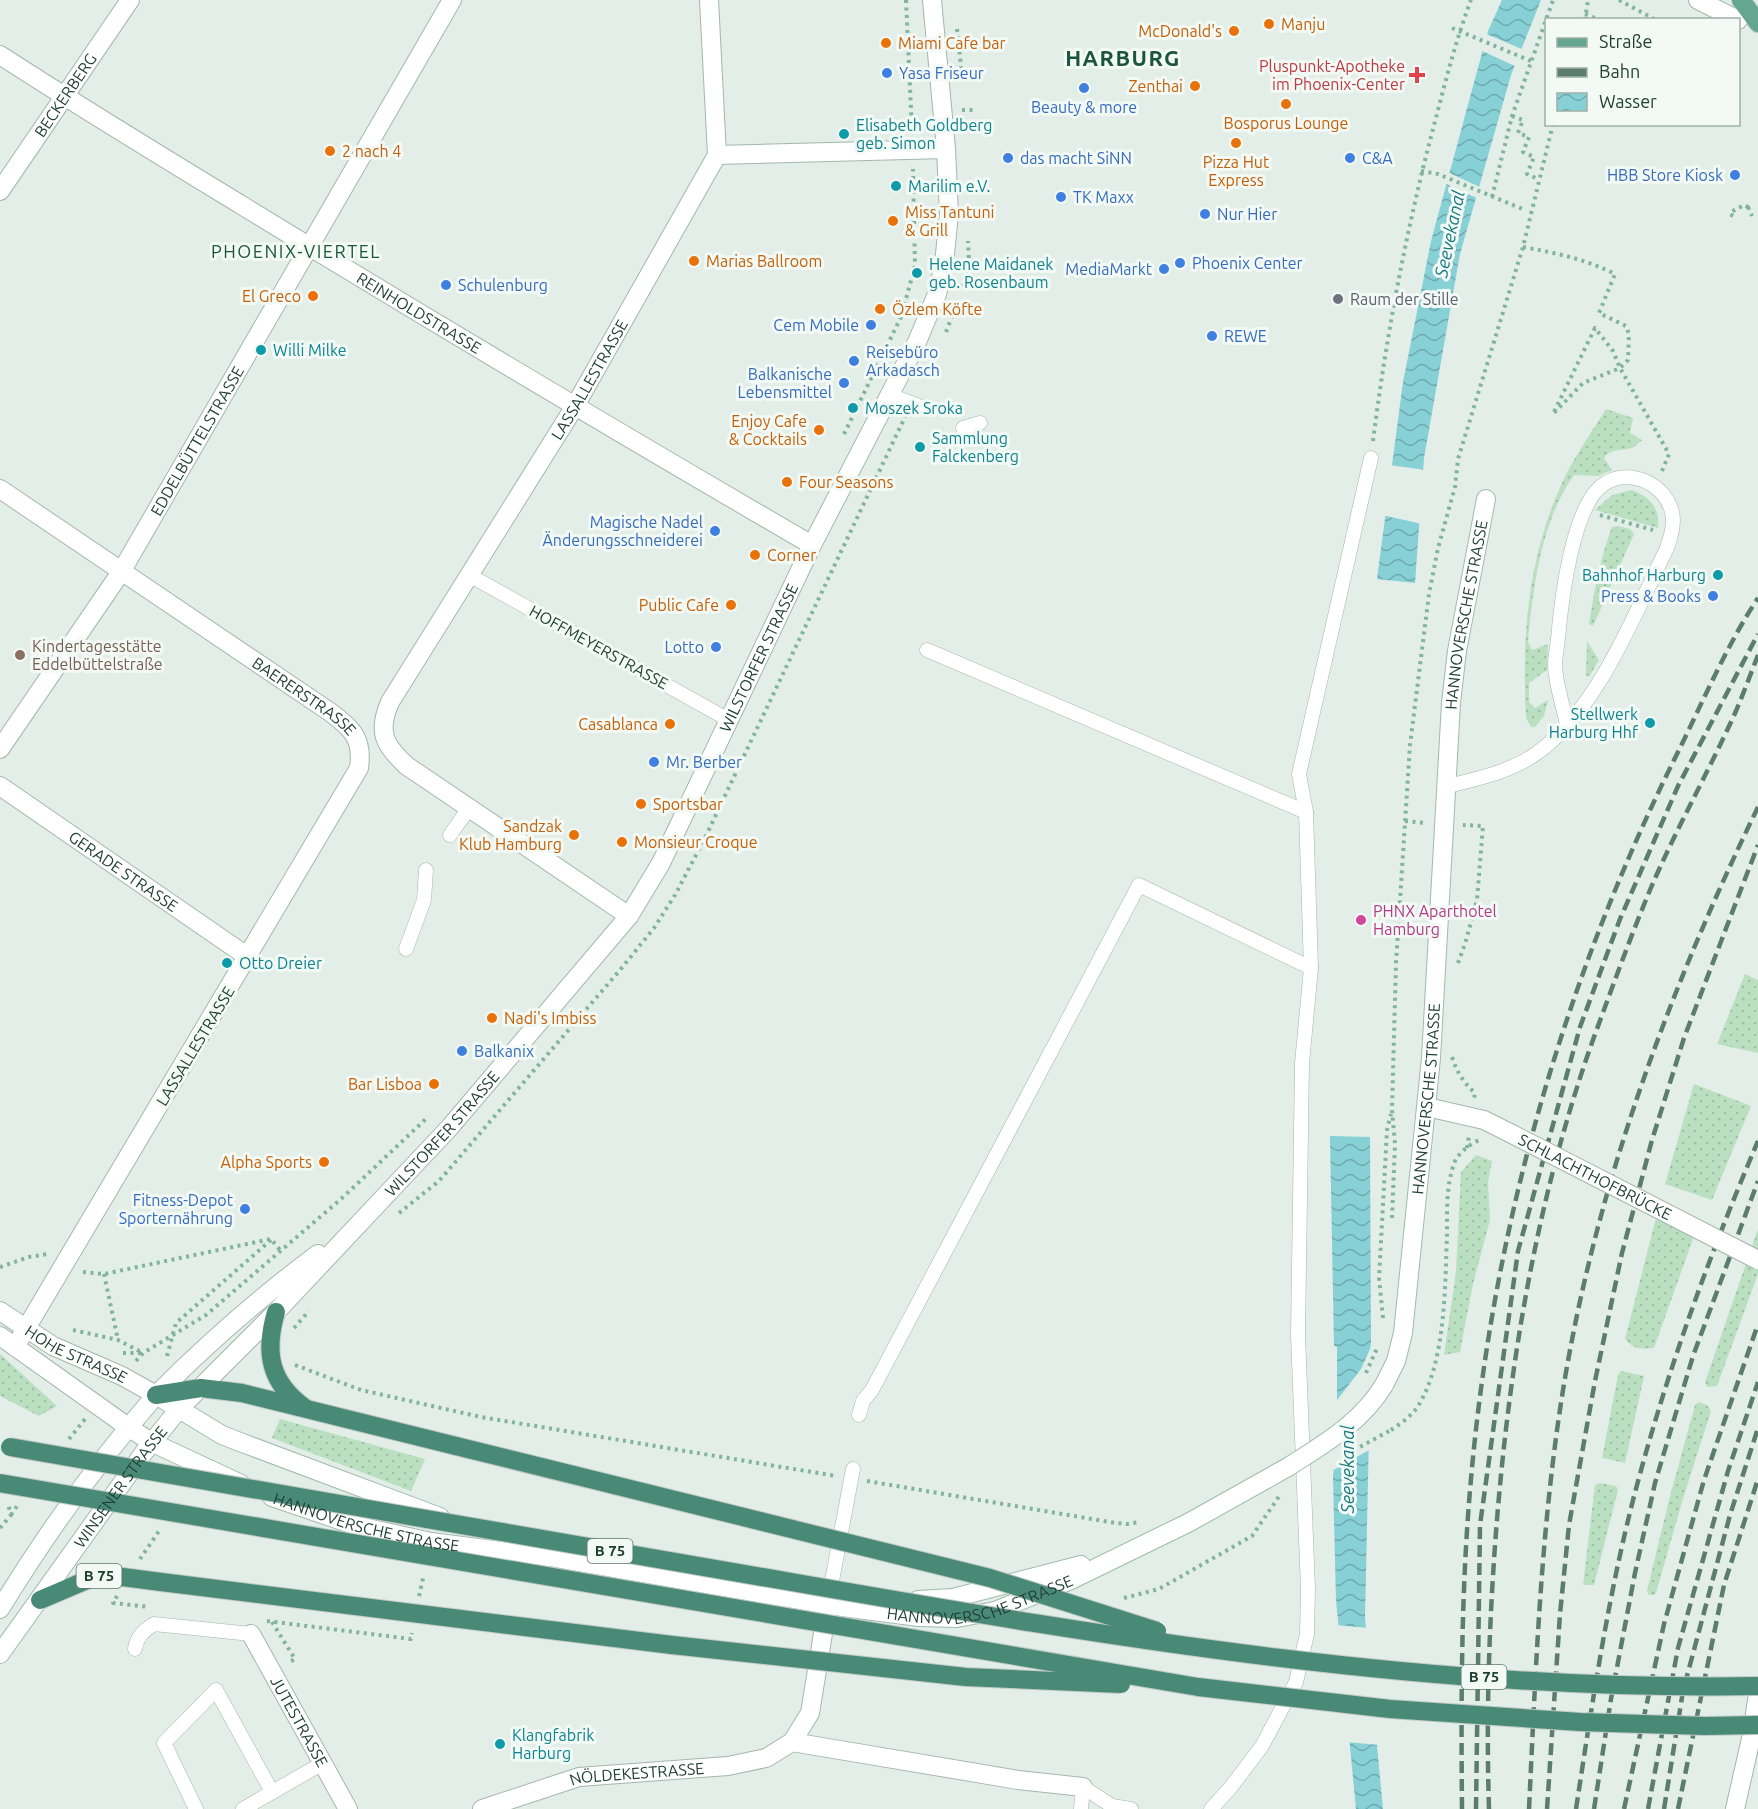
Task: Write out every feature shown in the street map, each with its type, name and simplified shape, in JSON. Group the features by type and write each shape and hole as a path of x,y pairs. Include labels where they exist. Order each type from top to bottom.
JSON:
{"highway":[{"name":"B 75","path":"276,1312 270,1336 270,1350 275,1373 284,1390 309,1411"},
{"name":"B 75","path":"156,1395 201,1388 242,1393 990,1578 1210,1648"},
{"name":"B 75","path":"0,1445 897,1600 1210,1648 1387,1670 1566,1683 1758,1686"},
{"name":"B 75","path":"0,1483 1198,1687 1390,1709 1580,1722 1705,1726 1758,1725"},
{"name":"B 75","path":"40,1600 94,1577 107,1575 569,1633 966,1677 1198,1687"}],"main road":[{"path":"1741,0 1758,23"}],"street":[{"name":"BECKERBERG","path":"0,191 130,0"},
{"name":"EDDELBÜTTELSTRASSE","path":"0,749 121,572 452,0"},
{"path":"709,0 717,155 946,149"},
{"name":"WILSTORFER STRASSE","path":"179,1409 276,1312 450,1127 629,916 661,863 812,545 917,342 937,294 944,264 949,214 946,149 932,0"},
{"path":"1698,0 1734,18"},
{"path":"1740,21 1758,30"},
{"name":"REINHOLDSTRASSE","path":"0,55 64,97 309,247 812,545"},
{"name":"LASSALLESTRASSE","path":"383,735 383,718 390,702 575,406 717,155"},
{"name":"BAERERSTRASSE","path":"0,489 330,712 347,725 358,740 383,735"},
{"name":"HANNOVERSCHE STRASSE","path":"128,1427 151,1442 277,1500 354,1526 431,1542 549,1557 827,1605 920,1617 957,1618 1003,1607 1071,1580 1127,1554 1288,1467 1347,1428 1367,1409 1384,1385 1396,1361 1403,1333 1427,1107 1448,786 1451,703 1457,651 1486,499"},
{"path":"383,735 391,751 407,766 629,916"},
{"name":"LASSALLESTRASSE","path":"15,1347 359,768 361,754 358,740"},
{"name":"GERADE STRASSE","path":"0,786 248,957"},
{"name":"SCHLACHTHOFBRÜCKE","path":"1427,1107 1491,1123 1758,1260"},
{"name":"WILSTORFER STRASSE","path":"156,1395 218,1335 282,1281 356,1225"},
{"name":"HOHE STRASSE","path":"0,1311 53,1346 122,1376 156,1395"},
{"name":"HOHE STRASSE","path":"0,1336 128,1427"},
{"name":"HANNOVERSCHE STRASSE","path":"156,1395 240,1442 549,1557"},
{"name":"WINSENER STRASSE","path":"0,1609 78,1493 128,1427 156,1395"},
{"name":"WINSENER STRASSE","path":"0,1654 151,1442 179,1409"},
{"name":"NÖLDEKESTRASSE","path":"482,1809 579,1777 728,1766 766,1758 792,1742 810,1713 827,1605"},
{"name":"JUTESTRASSE","path":"251,1634 348,1809"},
{"path":"1735,1809 1752,1734 1758,1693"},
{"path":"792,1742 1018,1780 1083,1787"}],"lane":[{"path":"890,395 919,406"},
{"path":"963,428 980,423"},
{"path":"1211,1809 1262,1746 1296,1682 1307,1634 1308,1589 1298,1335 1302,1063 1311,968 1306,812 1299,774 1371,458"},
{"path":"1448,786 1481,778 1520,763 1547,746 1583,708 1608,667 1671,536 1673,514 1667,498 1657,486 1633,477 1604,484 1593,495 1576,536 1568,565 1555,666 1567,724"},
{"name":"HOFFMEYERSTRASSE","path":"469,576 729,720"},
{"path":"927,650 1306,812"},
{"path":"450,836 469,808"},
{"path":"406,949 424,900 426,870"},
{"path":"859,1415 862,1401 872,1390 1139,885 1311,968"},
{"path":"827,1605 852,1474"},
{"path":"135,1649 141,1635 151,1626 160,1623 251,1634"},
{"path":"196,1809 164,1743 216,1690 272,1792"},
{"path":"243,1809 323,1763"},
{"path":"1081,1809 1083,1787 1113,1806 1131,1809"}],"path":[{"path":"840,442 901,317 915,266 913,150 906,0"},
{"path":"1371,458 1398,276 1421,171 1460,31 1471,0"},
{"path":"1546,18 1553,0"},
{"path":"1585,18 1588,0"},
{"path":"1619,0 1652,18"},
{"path":"1586,14 1595,18"},
{"path":"1492,197 1512,116 1545,21"},
{"path":"1452,28 1530,61"},
{"path":"1512,116 1523,120 1518,133 1528,137 1523,152 1534,157 1527,174 1539,179"},
{"path":"1383,1196 1393,1196 1395,1144 1392,1110 1396,963 1410,745 1429,594 1438,548 1455,488 1458,459 1523,247 1552,126"},
{"path":"1421,171 1438,174 1484,195 1525,210"},
{"path":"1726,208 1731,215 1731,212 1744,206 1752,216"},
{"path":"1523,247 1566,255 1615,274 1599,313 1626,326 1629,334 1628,360 1620,368 1583,383 1553,414 1595,328 1613,351 1620,368 1669,454 1657,486"},
{"path":"1585,511 1671,536"},
{"path":"1405,821 1483,826 1477,900 1456,970"},
{"path":"1451,1056 1458,1073 1475,1093 1467,1148"},
{"path":"1383,1322 1379,1278 1387,1130 1392,1110"},
{"path":"122,1376 143,1353 206,1315 341,1199 433,1113"},
{"path":"1391,1430 1415,1411 1427,1388 1434,1362 1441,1330 1446,1281 1448,1198 1456,1160 1467,1148 1488,1136 1508,1132"},
{"path":"0,1267 47,1253 84,1273 104,1274 272,1239"},
{"path":"272,1239 280,1250"},
{"path":"173,1334 176,1323 272,1239"},
{"path":"104,1274 118,1340"},
{"path":"292,1331 315,1303"},
{"path":"70,1329 118,1340 143,1353"},
{"path":"1362,1379 1378,1346"},
{"path":"287,1360 310,1372 361,1390 481,1417 852,1474 1116,1523 1127,1524 1149,1518"},
{"path":"68,1441 96,1404"},
{"path":"10,1515 18,1505"},
{"path":"113,1603 166,1522"}],"green space":[{"path":"1606,409 1633,418 1630,433 1642,440 1634,447 1614,451 1604,458 1612,470 1598,476 1574,475 1554,513 1540,556 1528,642 1532,650 1548,644 1547,670 1529,683 1529,702 1535,708 1548,700 1544,716 1535,727 1531,727 1526,718 1526,632 1539,547 1563,481"},
{"path":"1631,490 1644,496 1652,504 1657,514 1658,528 1595,510 1612,495"},
{"path":"1612,527 1630,529 1634,534 1593,626 1589,624 1601,563"},
{"path":"1587,641 1599,660 1589,677 1586,675"},
{"path":"1745,974 1758,980 1758,1053 1717,1044"},
{"path":"1694,1084 1751,1106 1712,1200 1665,1184"},
{"path":"1476,1155 1492,1161 1488,1182 1490,1220 1473,1284 1460,1352 1444,1355 1456,1272 1461,1172"},
{"path":"1656,1218 1694,1236 1654,1348 1642,1349 1631,1345 1625,1339"},
{"path":"1758,1229 1758,1274 1717,1386 1707,1387 1705,1382"},
{"path":"0,1354 57,1406 39,1416 0,1396"},
{"path":"1621,1371 1644,1376 1625,1463 1602,1458 1618,1375"},
{"path":"1699,1402 1707,1405 1711,1411 1656,1593 1649,1595 1647,1591 1669,1500 1695,1405"},
{"path":"280,1419 425,1459 411,1491 272,1438"},
{"path":"1600,1483 1616,1486 1618,1490 1594,1585 1583,1585 1595,1485"}],"water":[{"name":"Seevekanal","path":"1502,0 1541,0 1511,75 1460,254 1424,458 1415,583 1377,579 1403,382 1431,241 1488,31"},
{"name":"Seevekanal","path":"1330,1136 1370,1137 1371,1343 1365,1618 1383,1809 1356,1809 1336,1600 1333,1479 1337,1347 1334,1346"}],"pier":[{"path":"1484,33 1524,50 1517,67 1480,50"},
{"path":"1447,172 1482,188 1479,199 1444,183"},
{"path":"1389,465 1426,470 1422,524 1382,515"},
{"path":"1374,1328 1371,1449 1330,1472 1334,1404 1361,1369 1370,1349"},
{"path":"1335,1625 1369,1628 1379,1745 1346,1742"}],"railway":[{"path":"1462,1809 1463,1603 1471,1479 1482,1384 1497,1290 1516,1197 1540,1105 1601,924 1638,836 1707,692 1736,634 1758,598"},
{"path":"1476,1809 1480,1525 1518,1251 1580,1027 1620,919 1678,786 1758,634"},
{"path":"1489,1809 1489,1670 1496,1532 1518,1343 1541,1219 1574,1097 1628,945 1660,867 1736,711 1758,655"},
{"path":"1529,1809 1534,1701 1550,1485 1565,1378 1579,1304 1597,1230 1641,1086 1696,945 1758,807"},
{"path":"1547,1809 1560,1614 1569,1525 1595,1381 1622,1253 1652,1140 1684,1038 1758,845"},
{"path":"1576,1809 1611,1598 1640,1474 1693,1305 1758,1141"},
{"path":"1594,1809 1611,1699 1655,1483 1693,1356 1758,1181"},
{"path":"1624,1809 1664,1624 1704,1480 1758,1324"},
{"path":"1648,1809 1678,1648 1728,1471 1758,1382"},
{"path":"1664,1809 1683,1691 1730,1515 1758,1428"},
{"path":"1678,1809 1724,1585 1758,1479"}],"place":[{"name":"Manju","path":"1269,24"},
{"name":"McDonald's","path":"1234,31"},
{"name":"Miami Cafe bar","path":"886,43"},
{"name":"Yasa Friseur","path":"887,73"},
{"name":"Pluspunkt-Apotheke im Phoenix-Center","path":"1417,75"},
{"name":"Zenthai","path":"1195,86"},
{"name":"Beauty & more","path":"1084,88"},
{"name":"Bosporus Lounge","path":"1286,104"},
{"name":"Elisabeth Goldberg geb. Simon","path":"844,134"},
{"name":"Pizza Hut Express","path":"1236,143"},
{"name":"2 nach 4","path":"330,151"},
{"name":"das macht SiNN","path":"1008,158"},
{"name":"C&A","path":"1350,158"},
{"name":"HBB Store Kiosk","path":"1735,175"},
{"name":"Marilim e.V.","path":"896,186"},
{"name":"TK Maxx","path":"1061,197"},
{"name":"Nur Hier","path":"1205,214"},
{"name":"Miss Tantuni & Grill","path":"893,221"},
{"name":"Marias Ballroom","path":"694,261"},
{"name":"Phoenix Center","path":"1180,263"},
{"name":"MediaMarkt","path":"1164,269"},
{"name":"Helene Maidanek geb. Rosenbaum","path":"917,273"},
{"name":"Schulenburg","path":"446,285"},
{"name":"El Greco","path":"313,296"},
{"name":"Raum der Stille","path":"1338,299"},
{"name":"Özlem Köfte","path":"880,309"},
{"name":"Cem Mobile","path":"871,325"},
{"name":"REWE","path":"1212,336"},
{"name":"Willi Milke","path":"261,350"},
{"name":"Reisebüro Arkadasch","path":"854,361"},
{"name":"Balkanische Lebensmittel","path":"844,383"},
{"name":"Moszek Sroka","path":"853,408"},
{"name":"Enjoy Cafe & Cocktails","path":"819,430"},
{"name":"Sammlung Falckenberg","path":"920,447"},
{"name":"Four Seasons","path":"787,482"},
{"name":"Magische Nadel Änderungsschneiderei","path":"715,531"},
{"name":"Corner","path":"755,555"},
{"name":"Bahnhof Harburg","path":"1718,575"},
{"name":"Press & Books","path":"1713,596"},
{"name":"Public Cafe","path":"731,605"},
{"name":"Lotto","path":"716,647"},
{"name":"Kindertagesstätte Eddelbüttelstraße","path":"20,655"},
{"name":"Stellwerk Harburg Hhf","path":"1650,723"},
{"name":"Casablanca","path":"670,724"},
{"name":"Mr. Berber","path":"654,762"},
{"name":"Sportsbar","path":"641,804"},
{"name":"Sandzak Klub Hamburg","path":"574,835"},
{"name":"Monsieur Croque","path":"622,842"},
{"name":"PHNX Aparthotel Hamburg","path":"1361,920"},
{"name":"Otto Dreier","path":"227,963"},
{"name":"Nadi's Imbiss","path":"492,1018"},
{"name":"Balkanix","path":"462,1051"},
{"name":"Bar Lisboa","path":"434,1084"},
{"name":"Alpha Sports","path":"324,1162"},
{"name":"Fitness-Depot Sporternährung","path":"245,1209"},
{"name":"Klangfabrik Harburg","path":"500,1744"}],"district":[{"name":"HARBURG","path":"1123,58"},
{"name":"PHOENIX-VIERTEL","path":"296,252"}]}
